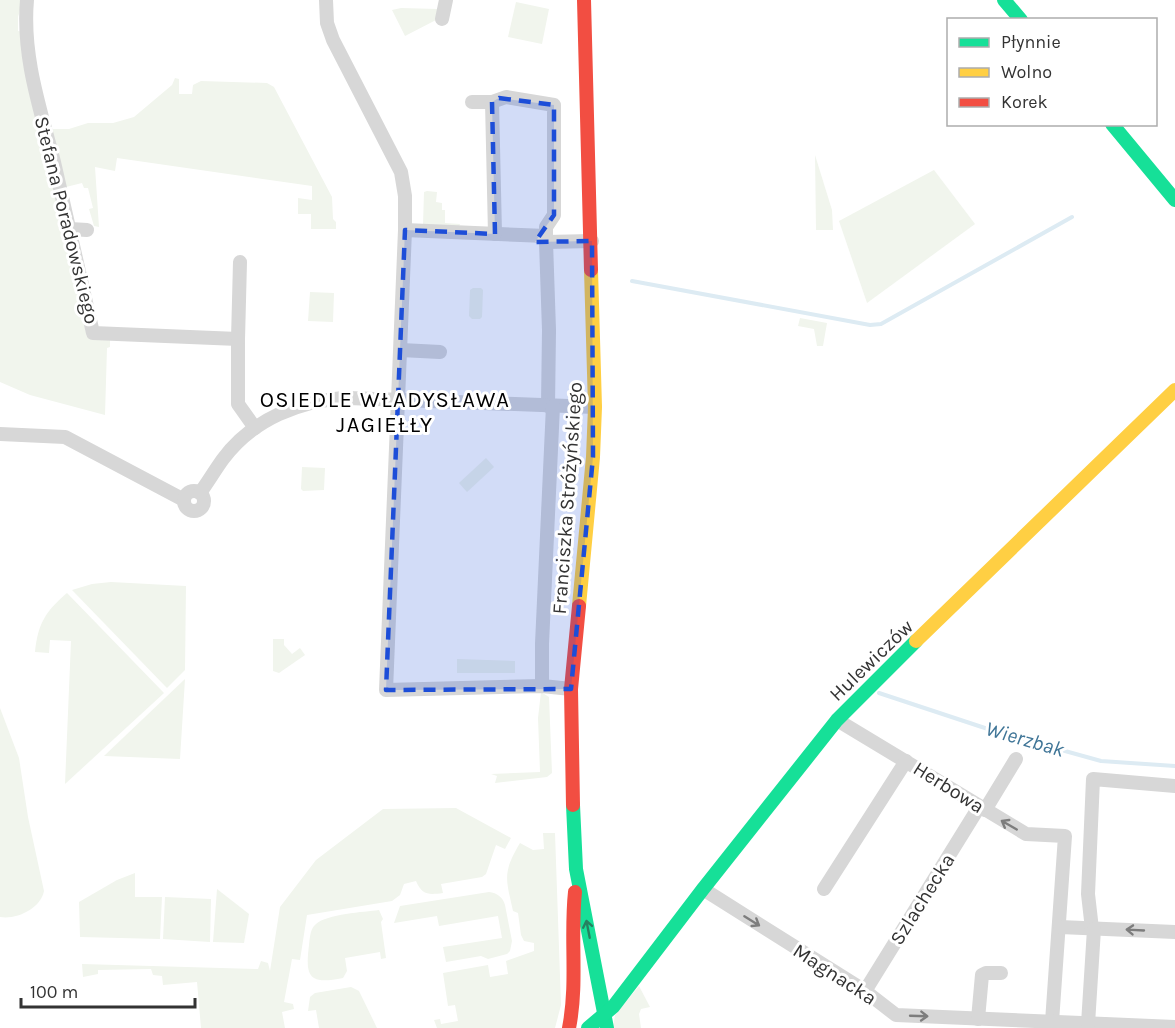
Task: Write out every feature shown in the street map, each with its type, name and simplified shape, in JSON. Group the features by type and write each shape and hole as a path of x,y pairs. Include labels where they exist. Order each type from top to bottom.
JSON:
{"street":[{"name":"Stefana Poradowskiego","path":"27,0 25,21 33,83 70,229 93,333 238,339"},
{"path":"326,0 327,23 333,40 401,172 405,196 399,400 386,690 542,686 571,689"},
{"path":"442,19 446,0"},
{"name":"Franciszka Stróżyńskiego","path":"576,0 584,22"},
{"name":"Franciszka Stróżyńskiego","path":"569,1028 573,995 572,924 576,869 571,780 571,689 593,457 595,406 584,0"},
{"path":"1004,0 1019,18"},
{"path":"472,102 492,102 506,97 554,105 554,215 546,226 550,406 542,686"},
{"path":"492,102 495,234"},
{"path":"1114,126 1175,200"},
{"path":"70,229 87,230"},
{"path":"405,230 591,241"},
{"path":"240,262 238,404 255,428"},
{"path":"400,350 440,352"},
{"name":"Hulewiczów","path":"589,1028 606,1021 627,988 837,720 1175,390"},
{"path":"0,434 65,437 184,500 189,510 197,511 204,503 200,493 223,459 238,442 255,428 286,411 308,403 330,399 595,406"},
{"name":"Herbowa","path":"837,720 1026,834 1065,836 1060,927"},
{"name":"Szlachecka","path":"865,991 1016,759"},
{"path":"824,889 906,761"},
{"path":"1088,1024 1093,929 1088,894 1093,779 1175,786"},
{"name":"Franciszka Stróżyńskiego","path":"576,869 606,1021"},
{"name":"Magnacka","path":"703,889 865,991 896,1015 1175,1027"},
{"path":"1052,1022 1060,927 1175,932"},
{"path":"597,971 610,987 627,988"},
{"path":"978,1019 982,975 1001,973"},
{"path":"582,1028 589,1028"}],"highlighted area":[{"path":"499,98 554,105 554,215 535,242 592,241 593,457 571,689 386,690 405,230 495,234 492,102"}],"shaded area":[{"path":"0,0 23,0 18,17 18,31 23,32 87,337 110,339 110,347 107,348 105,415 30,395 0,382"},
{"path":"516,2 549,9 542,44 508,37"},
{"path":"401,8 438,9 436,20 405,36 392,10"},
{"path":"175,78 179,79 179,94 192,94 193,85 201,81 267,83 274,87 332,197 336,229 311,229 311,214 298,214 298,198 312,200 312,186 117,158 115,171 95,167 99,227 94,226 89,209 93,208 88,188 84,188 82,183 66,187 47,129 69,129 88,123 113,123 134,117 172,85"},
{"path":"815,155 832,210 833,230 816,230"},
{"path":"934,170 975,224 867,303 839,221"},
{"path":"424,192 437,192 436,202 442,203 442,210 445,210 445,223 460,224 459,227 423,225"},
{"path":"473,288 483,290 480,319 472,319 469,316 470,290"},
{"path":"310,292 334,293 333,322 308,321"},
{"path":"800,318 827,323 823,346 817,346 814,329 798,326"},
{"path":"486,458 494,467 467,492 459,483"},
{"path":"302,467 325,468 324,490 303,491 301,489"},
{"path":"111,582 186,586 185,670 167,688 72,590 92,584"},
{"path":"67,593 164,693 65,784 71,641 50,640 49,653 35,652 38,633 44,618"},
{"path":"273,639 284,639 284,645 292,654 300,648 305,655 279,673 273,671"},
{"path":"457,659 515,661 515,673 457,673"},
{"path":"185,679 180,759 104,756"},
{"path":"541,692 549,697 552,773 547,777 495,783 497,776 491,774 540,772 538,718"},
{"path":"0,708 19,758 28,817 44,891 38,903 27,912 14,917 0,917"},
{"path":"456,808 511,838 505,849 496,845 486,874 482,877 441,884 443,893 426,893 416,881 404,884 400,895 392,901 307,915 300,960 292,959 284,1002 293,1004 294,1009 282,1012 285,1028 201,1028 197,982 163,985 162,976 153,975 151,969 98,970 98,974 83,977 82,964 258,969 261,961 268,963 270,971 280,907 316,860 383,809"},
{"path":"543,833 555,833 561,1005 555,1028 437,1028 434,1020 440,1019 441,1024 458,1021 455,1005 448,1006 443,973 488,965 490,977 508,974 506,961 534,951 534,943 524,941 521,935 518,913 513,911 507,876 510,862 520,843 533,850 544,849"},
{"path":"135,873 135,897 162,897 160,939 80,937 79,902 117,880"},
{"path":"217,889 249,914 244,943 213,942"},
{"path":"489,892 499,896 505,905 512,941 507,954 488,959 481,956 446,962 443,947 502,938 498,916 439,926 437,916 394,923 400,906"},
{"path":"165,897 211,899 210,942 163,939"},
{"path":"379,910 383,919 381,922 386,958 381,959 380,952 345,958 347,971 343,978 323,980 312,976 309,971 308,956 311,933 316,924 337,916"},
{"path":"639,986 650,1007 641,1009 639,1014 641,1028 613,1028 615,1015"},
{"path":"351,987 359,991 377,1028 319,1028 316,1010 308,1011 310,997 315,993"}],"waterway":[{"path":"632,281 870,325 881,324 1072,217"},
{"name":"Wierzbak","path":"879,693 1000,733 1101,761 1175,766"}],"traffic: fast":[{"path":"1004,0 1019,18"},
{"path":"1114,126 1175,200"},
{"path":"588,1028 613,1007 837,720 916,641"},
{"path":"573,805 576,869 607,1028"}],"traffic: slow":[{"path":"579,606 593,457 595,407 591,270"},
{"path":"916,641 1175,390"}],"traffic: jam":[{"path":"584,0 591,270"},
{"path":"573,805 571,689 579,606"},
{"path":"569,1028 574,977 575,892"}],"district":[{"name":"OSIEDLE WŁADYSŁAWA JAGIEŁŁY","path":"385,412"}]}
